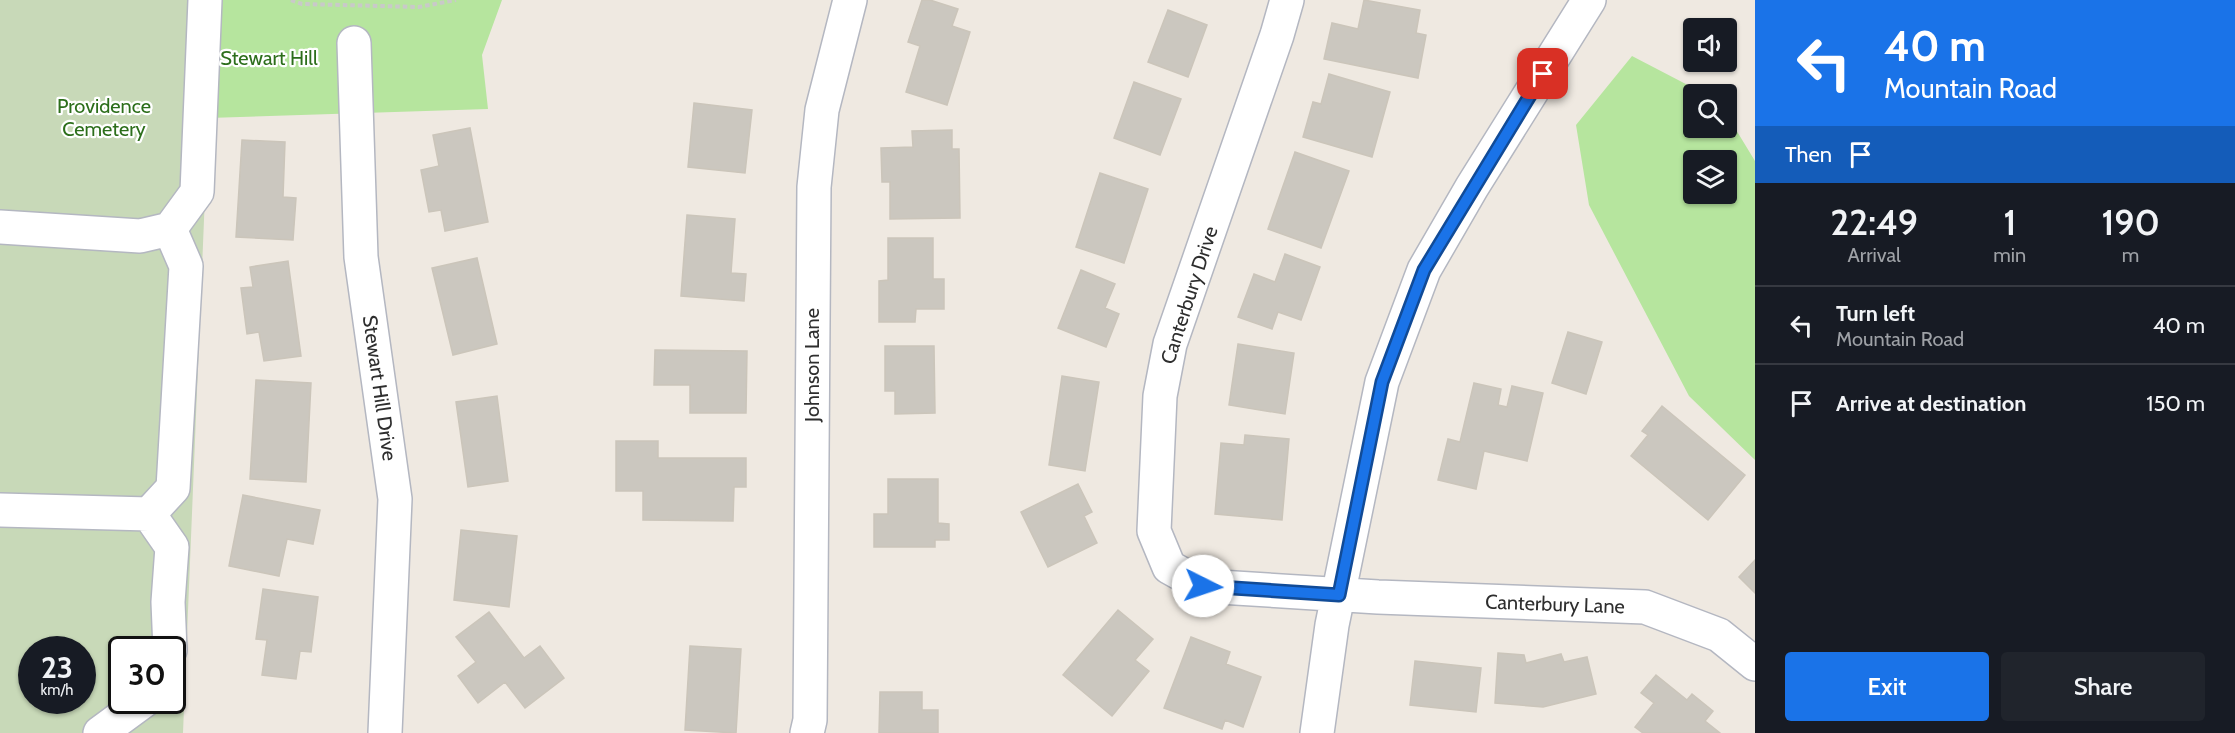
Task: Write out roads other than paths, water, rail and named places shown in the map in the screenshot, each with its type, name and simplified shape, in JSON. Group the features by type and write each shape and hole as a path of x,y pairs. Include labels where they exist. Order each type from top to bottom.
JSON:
{"street":[{"path":"0,227 140,236 170,230 197,192 205,0"},
{"name":"Johnson Lane","path":"807,733 810,720 814,187 822,110 850,0"},
{"name":"Canterbury Drive","path":"1287,0 1274,46 1170,344 1160,396 1154,531 1169,567 1203,586 1339,595"},
{"path":"1317,733 1332,626 1382,382 1424,270 1472,187 1589,0"},
{"name":"Stewart Hill Drive","path":"354,44 361,257 395,499 385,733"},
{"path":"0,510 149,514 173,488 186,266 170,230"},
{"path":"149,514 172,547 168,602 170,636"},
{"name":"Canterbury Lane","path":"1339,595 1646,607 1719,635 1755,664"},
{"path":"100,733 126,714"}],"park label":[{"name":"Stewart Hill","path":"269,58"},
{"name":"Providence Cemetery","path":"104,118"}]}
